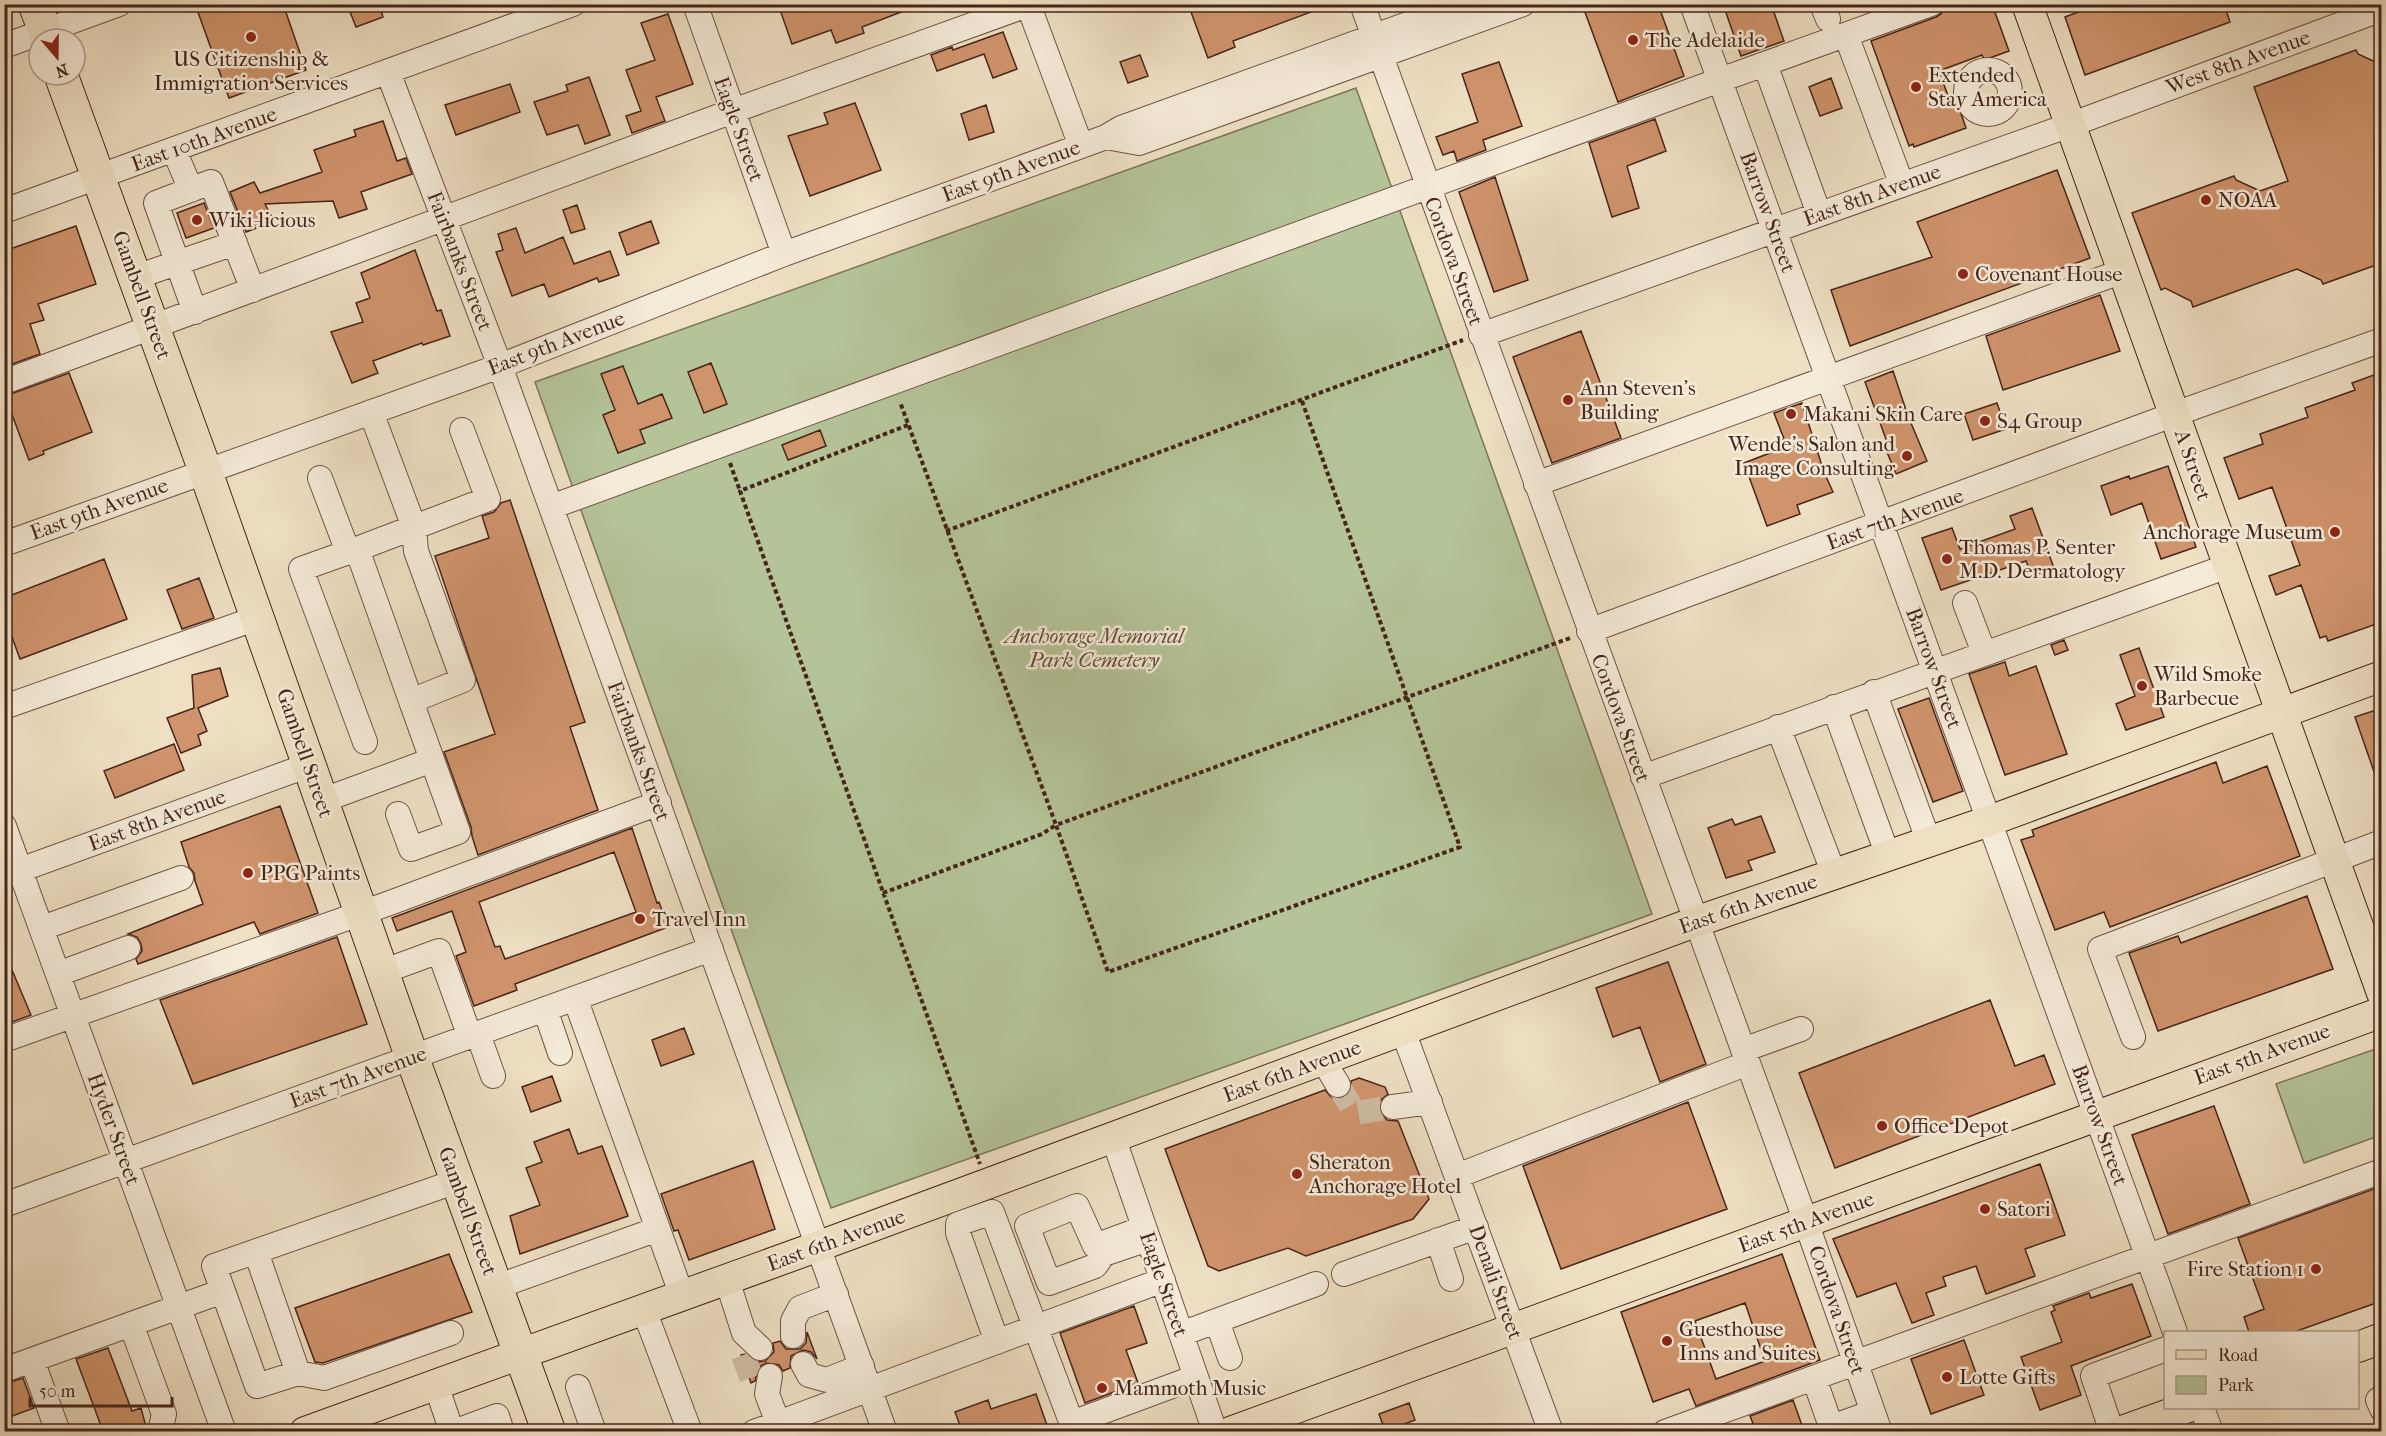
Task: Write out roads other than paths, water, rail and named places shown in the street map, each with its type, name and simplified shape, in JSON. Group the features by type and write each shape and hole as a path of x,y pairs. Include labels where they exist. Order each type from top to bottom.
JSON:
{"highway":[{"name":"Gambell Street","path":"66,87 154,327 412,1057 549,1431"}],"main road":[{"name":"A Street","path":"2035,7 2082,120 2123,271 2188,409 2228,566 2332,860 2382,993"},
{"name":"East 6th Avenue","path":"304,1431 727,1280 1695,922 1989,821 2382,676"},
{"name":"East 5th Avenue","path":"1230,1431 1806,1222 2095,1114 2382,1012"},
{"path":"2359,1347 2382,1338"},
{"path":"2120,1431 2180,1409"}],"street":[{"path":"4,46 42,25 119,4"},
{"name":"East 10th Avenue","path":"4,212 388,72 534,11 573,4"},
{"name":"Eagle Street","path":"695,4 784,254"},
{"name":"Cordova Street","path":"1362,4 1806,1222 1876,1422"},
{"name":"East 9th Avenue","path":"1377,46 1463,4"},
{"name":"East 9th Avenue","path":"4,544 500,366 784,254 1106,137 1121,128 1377,46 1524,4"},
{"name":"Barrow Street","path":"1692,4 2175,1331"},
{"path":"551,507 1846,35 1884,13 1931,4"},
{"path":"4,382 733,111 1028,5 1081,146"},
{"name":"West 8th Avenue","path":"2082,120 2366,10"},
{"path":"1846,35 1902,184"},
{"path":"1764,64 1819,214"},
{"name":"Fairbanks Street","path":"388,72 500,366 885,1431"},
{"path":"1998,112 2011,146"},
{"name":"East 8th Avenue","path":"1481,335 2082,120"},
{"path":"174,150 191,190"},
{"path":"195,312 156,203 211,183 253,290"},
{"path":"136,277 235,243"},
{"path":"1536,484 2123,271"},
{"name":"East 7th Avenue","path":"1590,631 2188,409 2382,340"},
{"path":"371,412 414,527 416,551 463,680 411,701"},
{"path":"365,741 301,569 488,499 462,430"},
{"path":"320,478 352,550 411,701 458,832 411,849 398,814"},
{"path":"1643,777 2228,566"},
{"path":"1965,603 1984,653"},
{"path":"4,706 257,618"},
{"path":"1874,692 1929,842"},
{"path":"1834,707 1888,855"},
{"path":"1778,728 1834,874"},
{"path":"321,801 432,760"},
{"name":"East 8th Avenue","path":"12,872 309,765"},
{"path":"4,1040 361,913 658,803"},
{"name":"Hyder Street","path":"4,826 12,872 42,928 224,1431"},
{"path":"2133,1037 2100,949 2382,842"},
{"path":"42,928 181,878"},
{"path":"58,974 128,948"},
{"name":"East 7th Avenue","path":"4,1205 711,949"},
{"path":"382,972 439,951 493,1076"},
{"path":"575,998 682,1296"},
{"path":"545,1009 560,1053"},
{"path":"1457,1176 1745,1057 1802,1029"},
{"name":"Denali Street","path":"1403,1031 1551,1431"},
{"path":"1323,1060 1338,1085"},
{"path":"1393,1107 1430,1102"},
{"name":"Eagle Street","path":"1113,1137 1215,1431"},
{"path":"1665,1431 2382,1171"},
{"path":"451,1333 324,1378 298,1372 257,1386 214,1266 457,1181"},
{"path":"1077,1206 1095,1246 1146,1233 1104,1254 1095,1266 1049,1283 1027,1226 1077,1206"},
{"path":"997,1342 958,1233 958,1224 992,1212 1073,1427 1196,1377"},
{"path":"1344,1274 1476,1227"},
{"path":"496,1287 658,1229"},
{"path":"1438,1240 1451,1279"},
{"path":"256,1252 298,1372"},
{"path":"727,1280 750,1347"},
{"path":"754,1431 870,1390 1162,1280"},
{"path":"1181,1334 1316,1284"},
{"path":"4,1370 223,1291"},
{"path":"793,1336 793,1322 800,1308 836,1294"},
{"path":"644,1310 690,1431"},
{"path":"1217,1321 1230,1358"},
{"path":"131,1324 164,1414 160,1431"},
{"path":"2112,1431 2093,1376 2164,1350"},
{"path":"32,1360 58,1431"},
{"path":"803,1364 809,1375 826,1380 862,1366"},
{"path":"1814,1378 1832,1429 1876,1422"},
{"path":"763,1383 777,1423"},
{"path":"436,1384 453,1431 497,1416 502,1431"},
{"path":"578,1387 594,1431"},
{"path":"2203,1409 2211,1431"}],"tunnel":[{"path":"1338,1085 1355,1113 1393,1107"},
{"path":"743,1355 753,1382"}],"place":[{"name":"US Citizenship & Immigration Services","path":"251,37"},
{"name":"The Adelaide","path":"1633,40"},
{"name":"Extended Stay America","path":"1916,87"},
{"name":"NOAA","path":"2206,200"},
{"name":"Wiki-licious","path":"197,220"},
{"name":"Covenant House","path":"1963,274"},
{"name":"Ann Steven's Building","path":"1568,400"},
{"name":"Makani Skin Care","path":"1791,414"},
{"name":"S4 Group","path":"1985,421"},
{"name":"Wende's Salon and Image Consulting","path":"1907,456"},
{"name":"Anchorage Museum","path":"2335,532"},
{"name":"Thomas P. Senter M.D. Dermatology","path":"1947,559"},
{"name":"Wild Smoke Barbecue","path":"2142,686"},
{"name":"PPG Paints","path":"248,873"},
{"name":"Travel Inn","path":"640,919"},
{"name":"Office Depot","path":"1882,1126"},
{"name":"Sheraton Anchorage Hotel","path":"1297,1174"},
{"name":"Satori","path":"1985,1209"},
{"name":"Fire Station 1","path":"2316,1269"},
{"name":"Guesthouse Inns and Suites","path":"1667,1341"},
{"name":"Lotte Gifts","path":"1947,1377"},
{"name":"Mammoth Music","path":"1102,1388"}],"park label":[{"name":"Anchorage Memorial Park Cemetery","path":"1094,648"}]}
